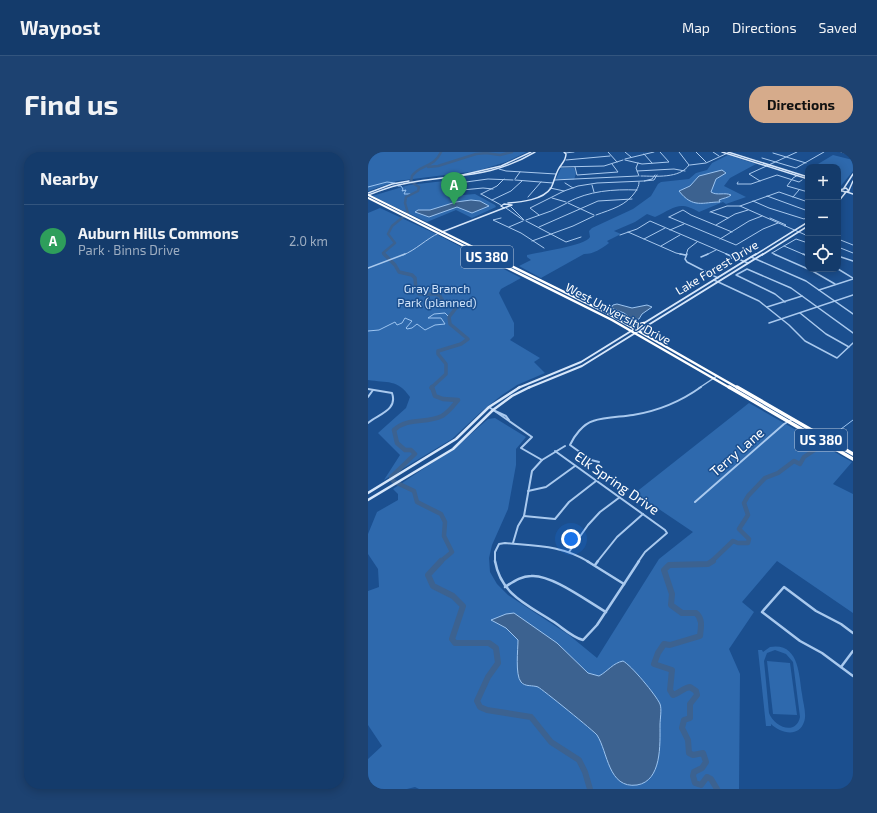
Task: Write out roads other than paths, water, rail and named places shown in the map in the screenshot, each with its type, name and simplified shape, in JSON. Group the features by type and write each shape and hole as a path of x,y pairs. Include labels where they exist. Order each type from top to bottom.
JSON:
{"highway":[{"name":"West University Drive","path":"368,195 400,213 647,336 672,352"},
{"name":"West University Drive","path":"441,233 548,284 629,325 634,330"},
{"path":"521,274 544,284 548,284"},
{"path":"629,325 637,326 644,323"},
{"path":"645,328 644,331 647,336"},
{"name":"West University Drive","path":"638,332 853,454"},
{"name":"West University Drive","path":"716,377 853,459"}],"main road":[{"path":"368,195 390,186 463,175 497,167 515,161 531,152"},
{"path":"427,180 468,176 499,169 521,161 535,152"},
{"path":"722,152 728,152 805,177"},
{"path":"441,233 508,203 538,197 549,189 553,183 556,174 566,160 565,153"},
{"path":"853,174 843,188 853,193"},
{"path":"839,200 843,194 849,190 853,181"},
{"path":"841,190 853,193"},
{"path":"503,206 511,206 516,202"},
{"path":"508,203 511,206"},
{"name":"Lake Forest Drive","path":"368,494 438,452 456,439 489,408 509,393 522,386 582,362 805,224"},
{"name":"Lake Forest Drive","path":"368,500 438,458 462,441 493,410 512,396 532,386 582,366 805,228"},
{"path":"597,352 601,355"}],"street":[{"path":"565,153 574,152"},
{"path":"608,152 610,156 618,162"},
{"path":"625,152 632,157"},
{"path":"560,167 612,164 632,157 654,152"},
{"path":"625,160 638,163 669,162 660,152"},
{"path":"679,152 689,165"},
{"path":"696,152 703,160 707,162"},
{"path":"713,152 720,156"},
{"path":"554,180 676,174 685,171 689,165 707,162 728,152"},
{"path":"774,152 787,158 806,163"},
{"path":"760,181 749,175 774,161 787,158 797,152"},
{"path":"762,158 796,168 824,152"},
{"path":"841,152 853,155"},
{"path":"644,154 652,163"},
{"path":"566,160 610,156"},
{"path":"638,163 636,168 639,176"},
{"path":"575,167 577,175 618,172 612,164"},
{"path":"499,169 556,174"},
{"path":"637,171 672,169 685,171"},
{"path":"514,180 520,172"},
{"path":"738,182 737,184 739,185 760,181 775,174 799,182 802,180"},
{"path":"651,180 655,175"},
{"path":"539,215 530,208 563,191 592,185 651,180 656,179 657,175"},
{"path":"799,175 787,186 805,191"},
{"path":"493,189 483,188 452,191 451,184 488,179 553,183"},
{"path":"504,179 493,189 481,194 503,206 515,215 566,242 581,237"},
{"path":"492,200 511,191 522,180"},
{"path":"528,197 541,182"},
{"path":"532,241 595,215 619,207 632,199 640,184 639,182"},
{"path":"565,183 573,188"},
{"path":"592,185 594,192"},
{"path":"549,189 563,191"},
{"path":"509,227 579,196 594,192 637,190"},
{"path":"793,197 800,190"},
{"path":"728,218 710,212 726,206 740,206 753,200 780,192 805,201"},
{"path":"767,196 777,201 805,210"},
{"path":"552,198 567,202 595,215"},
{"path":"539,227 563,218 582,208 605,200 632,199"},
{"path":"753,200 769,208 805,219"},
{"path":"511,206 524,220"},
{"path":"740,206 805,235"},
{"path":"732,232 691,215 683,210 669,217 736,245 763,229 778,223"},
{"path":"716,225 728,218 748,210"},
{"path":"515,215 519,214"},
{"path":"720,239 749,221 762,216"},
{"path":"500,218 493,220 509,227 544,248"},
{"path":"768,218 773,218 786,225 785,226"},
{"path":"620,235 637,229 650,221 748,263"},
{"path":"670,230 684,224"},
{"path":"644,239 665,228"},
{"path":"627,232 676,253 686,255"},
{"path":"368,268 383,261 410,252 427,239 441,233"},
{"path":"660,246 680,235"},
{"path":"805,242 796,239 772,253 805,268"},
{"path":"841,240 853,244"},
{"path":"698,242 688,249 685,259 686,262 718,278"},
{"path":"784,246 805,255"},
{"path":"841,249 853,253"},
{"path":"701,257 716,250"},
{"path":"706,273 733,257"},
{"path":"751,257 806,281 853,314"},
{"path":"841,257 853,261"},
{"path":"785,302 775,294 736,276 736,274 749,269 788,286 853,333"},
{"path":"841,271 853,279"},
{"path":"814,272 836,285"},
{"path":"819,290 853,279"},
{"path":"714,280 759,301 782,319 805,341 837,358 853,343"},
{"path":"769,323 853,295"},
{"path":"767,307 802,296"},
{"path":"800,313 826,334 849,347"},
{"path":"599,462 591,460 571,447 570,443 581,429 596,420 635,415 668,406 684,399 716,377"},
{"path":"368,389 392,393 395,398 394,404 390,409 368,423"},
{"path":"368,397 373,389"},
{"path":"489,408 532,437 520,448 542,460"},
{"name":"Terry Lane","path":"695,502 793,419"},
{"path":"513,543 518,526 524,516 532,471 542,460 565,446"},
{"name":"Elk Spring Drive","path":"555,451 667,532 644,552 624,584"},
{"path":"528,491 546,487 575,466"},
{"path":"524,516 555,519 569,502 596,481"},
{"path":"569,552 600,512 620,497"},
{"path":"595,565 617,537 643,514"},
{"path":"513,543 547,546 569,552 595,565 606,575 624,584 597,625 583,640 578,639 511,595 498,578 494,557 499,544 513,543"},
{"path":"505,587 524,576 540,576 548,578 606,612"},
{"path":"853,633 841,624 816,611 784,587 762,612 853,676"},
{"path":"841,668 853,651"}],"waterway":[{"path":"432,387 446,374 446,364 438,354 438,351 461,344 468,339 450,324 449,317 456,308 444,303 440,296 436,294 419,294 416,290 415,278 412,275 399,272 395,265 383,253 395,243 388,234 392,226 408,213 405,203 406,197 418,191 419,187 411,182 412,176 419,169 435,161 441,152"},
{"path":"428,167 438,166 476,154 486,153 500,155 512,152"},
{"path":"368,187 387,182 395,183"},
{"path":"398,186 401,186 403,189 402,191 406,190 404,194 410,194"},
{"path":"368,331 379,330 395,322 397,325 402,323 405,318 412,321 406,328 407,329 412,328 417,324 425,330 435,325 445,324 441,318 428,318 434,314 445,313 449,317"},
{"path":"432,387 435,396 443,399 458,400 449,411 442,416 430,420 405,423 394,430 397,443 405,450 411,450 415,454 391,477 393,481 414,491 417,502 441,514 445,522 444,536 452,552 440,562"},
{"path":"841,429 853,420"},
{"path":"832,436 840,430"},
{"path":"711,562 733,541 738,543 748,543 749,539 739,529 748,515 744,503 748,496 765,478 778,473 794,461 800,464 804,457 819,447"},
{"path":"713,561 708,564 669,565 664,570 672,594 671,605 682,613 696,613 701,621 701,629 700,636 670,645 664,644 658,653 654,664 672,670 670,690 673,695 685,688 690,687 696,691 697,695 690,704 690,718 684,720 682,728 688,740 689,753 693,755 703,753 706,762 702,768 694,772 693,776 695,783 701,785 707,777 711,779 717,789"},
{"path":"440,562 428,575 433,586 453,596 463,606 452,639 455,643 489,643 496,648 498,663 488,677 477,701 480,707 487,710 531,717 551,742 579,760 585,772 590,789"}],"place":[{"name":"Auburn Hills Commons","path":"454,205"}],"park label":[{"name":"Gray Branch Park (planned)","path":"437,296"}]}
